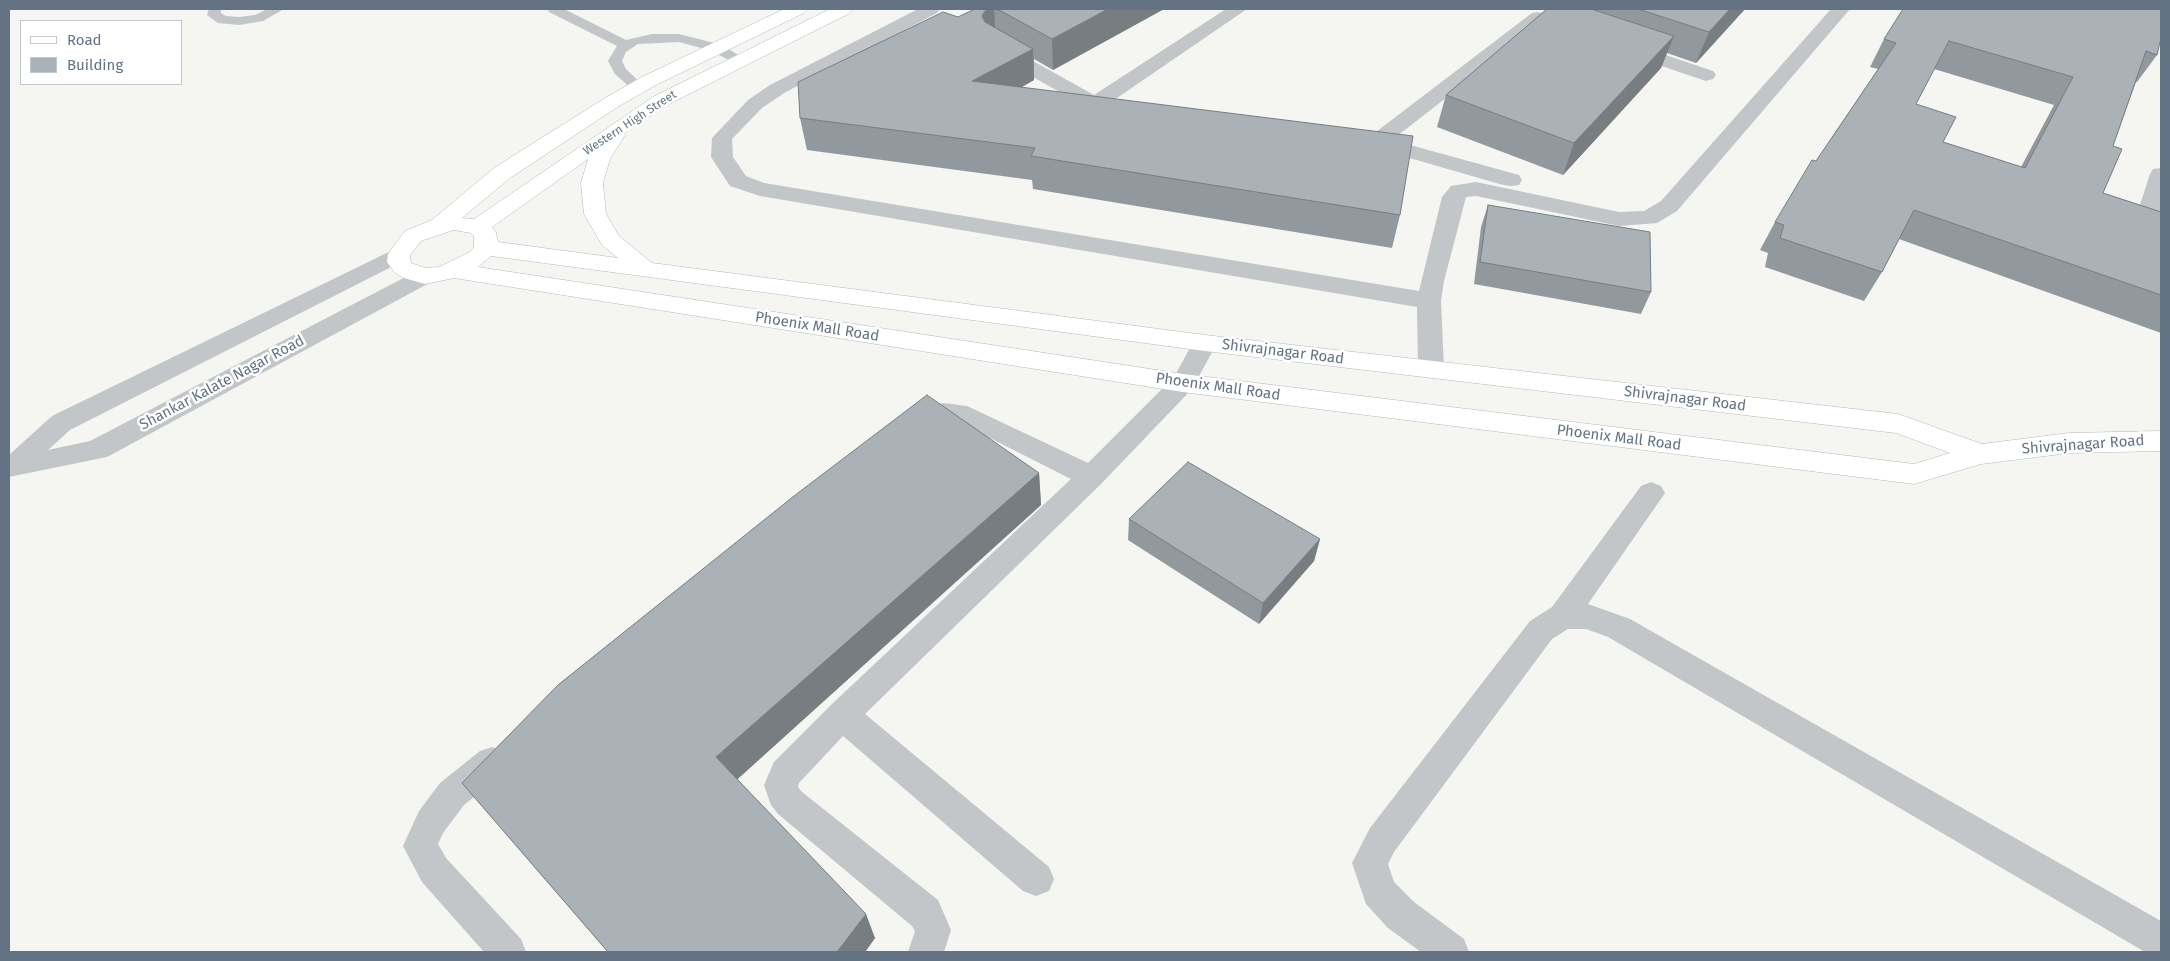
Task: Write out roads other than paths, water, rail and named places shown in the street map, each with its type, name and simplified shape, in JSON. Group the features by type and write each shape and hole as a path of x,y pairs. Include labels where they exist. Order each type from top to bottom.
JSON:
{"street":[{"name":"Western High Street","path":"440,225 502,173 638,87 798,9"},
{"name":"Western High Street","path":"454,271 468,265 482,238 621,126 660,101 844,9"},
{"path":"1095,104 1238,9"},
{"path":"1431,369 1429,301 1432,280 1453,197 1460,191 1476,190 1619,219 1649,218 1670,206 1841,9"},
{"path":"934,12 777,89 755,104 722,138 722,157 738,181 760,190 1429,301"},
{"path":"1518,182 1367,141 1543,13 1585,33"},
{"path":"1613,43 1706,75"},
{"path":"995,48 1095,104 1134,109"},
{"path":"621,126 599,159 592,182 595,214 610,240 645,269"},
{"path":"2149,211 2161,174"},
{"path":"454,271 425,276 412,274 398,262 399,254 404,245 413,236 440,225 468,224 482,238 645,269 1205,343 1184,383 1092,477 842,715 786,773 781,785 783,794 828,836 925,913 933,930 926,952"},
{"name":"Shankar Kalate Nagar Road","path":"10,467 61,423 399,254"},
{"name":"Phoenix Mall Road","path":"454,271 1184,383 1914,474 1981,454"},
{"name":"Shankar Kalate Nagar Road","path":"10,467 97,450 425,276"},
{"path":"860,333 875,300"},
{"name":"Shivrajnagar Road","path":"1205,343 1898,424 1981,454 2069,443 2161,441"},
{"path":"893,437 909,424 928,415 943,412 967,415 1092,477"},
{"path":"1451,952 1401,915 1379,892 1370,863 1382,840 1540,630 1563,616 1651,494"},
{"path":"1563,616 1587,616 1620,628 2161,941"},
{"path":"842,715 1036,878"},
{"path":"508,952 434,870 420,846 431,822 452,794 514,744"}],"lane":[{"path":"215,9 214,15 223,20 239,21 258,18 277,9"},
{"path":"554,9 628,46"},
{"path":"638,87 620,70 615,60 620,50 634,41 652,38 679,38 717,48 741,61"}]}
